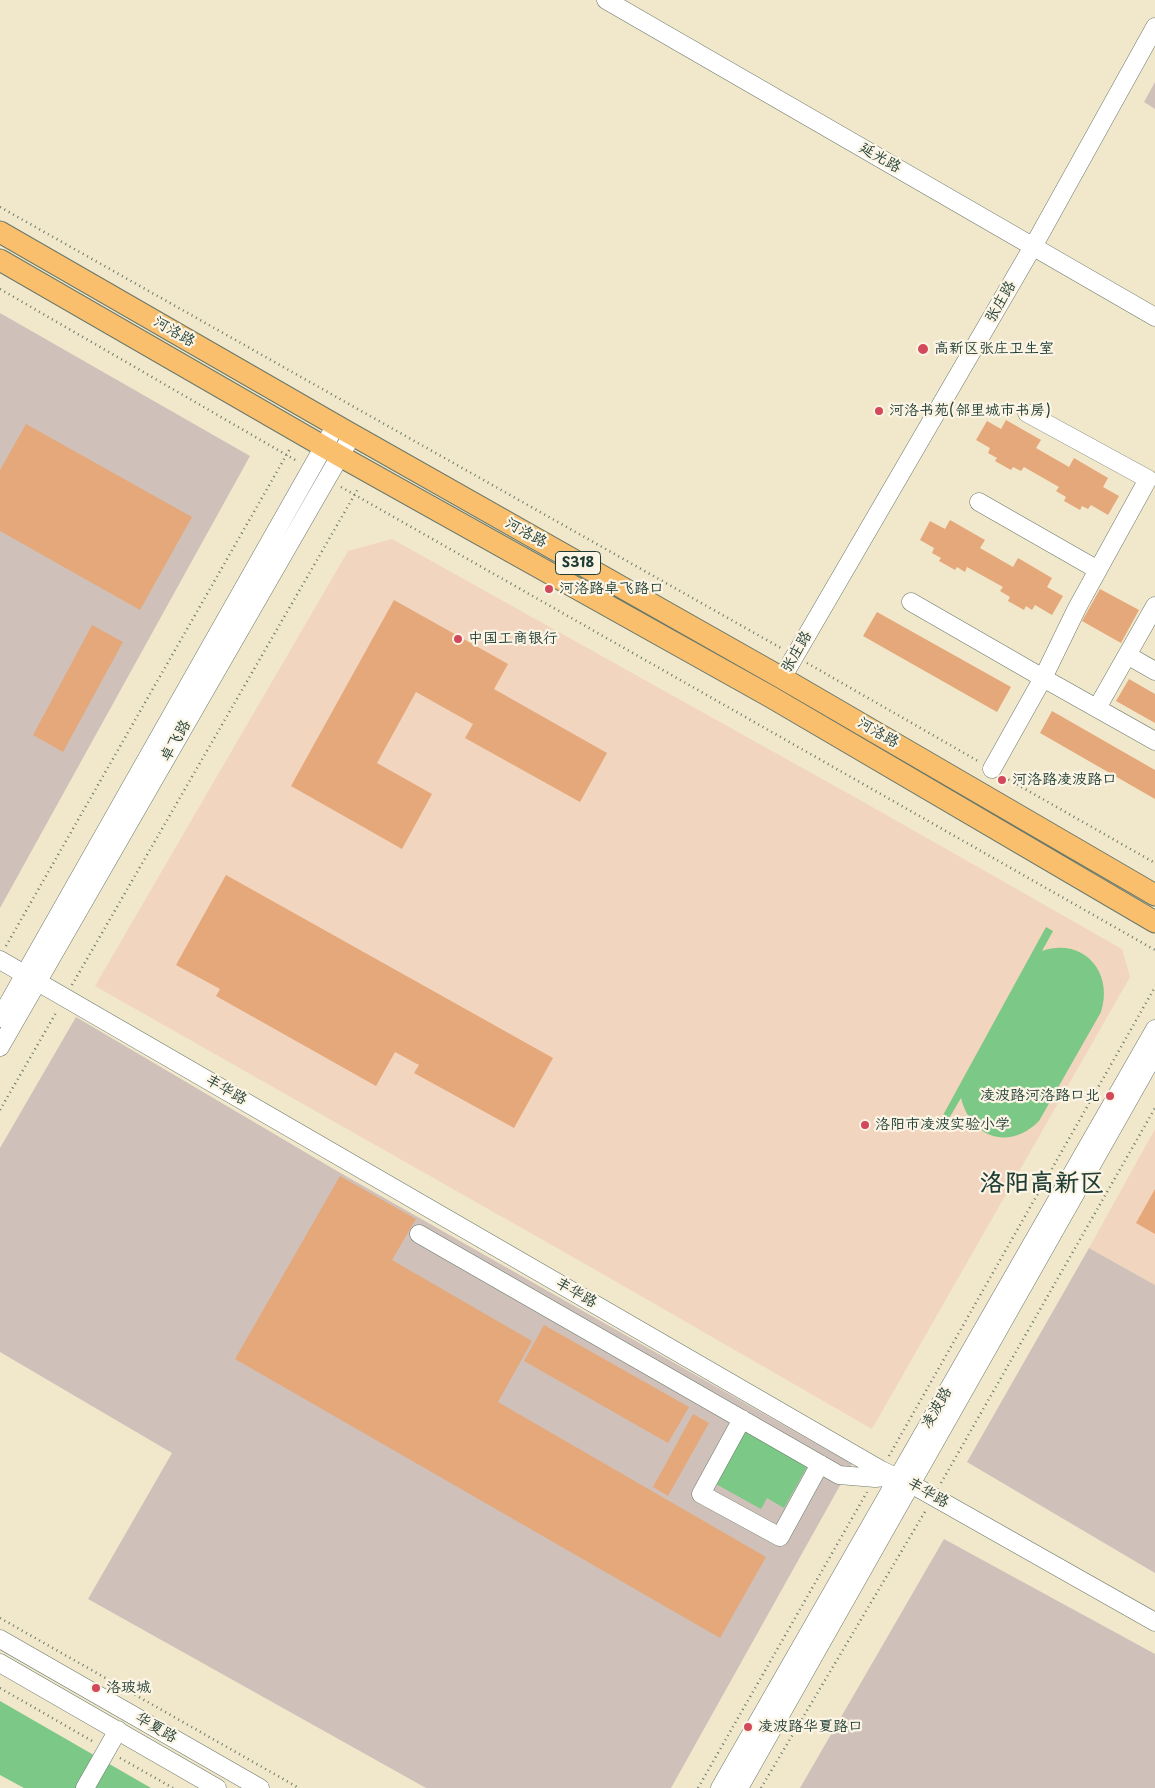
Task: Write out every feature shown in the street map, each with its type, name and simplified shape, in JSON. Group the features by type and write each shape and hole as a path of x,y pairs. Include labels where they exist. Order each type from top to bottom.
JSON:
{"main road":[{"name":"河洛路","path":"0,232 380,451 782,678 1155,894"},
{"name":"河洛路","path":"0,260 368,472 771,697 1155,922"}],"street":[{"name":"延光路","path":"606,0 1036,241 1155,303"},
{"name":"延光路","path":"630,0 1036,241 1155,317"},
{"name":"张庄路","path":"782,678 1036,241 1155,27"},
{"path":"992,769 1043,678 1077,608 1148,479 1028,413"},
{"name":"卓飞路","path":"0,1018 34,974 327,479 332,451 344,430"},
{"name":"卓飞路","path":"0,1047 34,974 311,469 332,451"},
{"path":"979,502 1098,570"},
{"path":"911,602 1155,741"},
{"path":"1097,708 1155,606"},
{"path":"1127,655 1155,671"},
{"name":"丰华路","path":"1,954 886,1460 907,1476 1155,1612"},
{"name":"丰华路","path":"67,993 881,1470 907,1476"},
{"name":"凌波路","path":"739,1788 907,1476 1155,1029"},
{"name":"凌波路","path":"720,1788 907,1476 1155,1053"},
{"path":"419,1234 840,1475 875,1478 907,1476"},
{"path":"742,1419 701,1494 780,1538 820,1464"},
{"name":"丰华路","path":"936,1492 1155,1622"},
{"name":"华夏路","path":"0,1639 260,1788"},
{"name":"华夏路","path":"0,1663 217,1788"},
{"path":"85,1788 118,1730"}],"path":[{"path":"0,207 393,428 1155,863"},
{"path":"0,289 311,469"},
{"path":"311,411 323,389"},
{"path":"380,451 393,428"},
{"path":"1,954 299,432"},
{"path":"0,1110 368,472"},
{"path":"327,479 1155,950"},
{"path":"886,1460 1155,987"},
{"path":"761,1788 936,1492 1155,1108"},
{"path":"698,1788 875,1478"},
{"path":"0,1618 299,1788"},
{"path":"0,1688 173,1788"}],"shaded area":[{"path":"1155,82 1155,109 1144,102"},
{"path":"0,313 250,456 0,908"},
{"path":"392,539 867,804 1122,949 1130,977 872,1429 95,986 348,551"},
{"path":"76,1017 337,1171 852,1464 671,1788 426,1788 88,1599 172,1453 0,1352 0,1148"},
{"path":"1155,1129 1155,1285 1089,1248"},
{"path":"1089,1248 1155,1285 1155,1573 967,1462"},
{"path":"944,1539 1155,1654 1155,1788 800,1788"}],"green space":[{"path":"1046,927 1053,931 1042,951 1057,948 1070,949 1092,961 1099,971 1104,997 1101,1012 1039,1121 1027,1130 1016,1136 992,1136 982,1131 973,1123 966,1112 961,1098 948,1120 942,1117"},
{"path":"746,1430 808,1465 784,1508 767,1498 761,1509 716,1484"},
{"path":"0,1701 151,1788 24,1788 0,1775"}],"building":[{"path":"1006,420 1041,440 1036,448 1069,467 1074,458 1108,478 1103,487 1119,496 1108,515 1091,505 1088,509 1082,506 1080,510 1064,501 1066,497 1056,491 1059,487 1024,467 1021,471 1013,467 1011,470 995,461 997,458 988,453 990,448 976,440 987,421 1001,429"},
{"path":"26,424 192,517 140,610 0,531 0,470"},
{"path":"950,520 985,540 980,548 1013,567 1018,558 1052,578 1047,587 1063,596 1052,615 1035,605 1032,610 1026,606 1024,610 1008,601 1010,597 1000,591 1003,587 967,567 965,572 957,567 955,570 939,561 941,558 932,553 934,548 920,540 930,521 945,529"},
{"path":"1100,589 1139,610 1121,643 1082,621"},
{"path":"394,600 508,664 494,689 607,753 580,802 465,738 473,724 416,692 377,763 432,794 402,849 291,786"},
{"path":"877,612 1011,687 997,712 863,636"},
{"path":"92,625 123,642 63,752 33,735"},
{"path":"1129,679 1155,694 1155,723 1116,701"},
{"path":"1052,711 1155,770 1155,799 1040,733"},
{"path":"226,875 553,1058 514,1128 414,1073 419,1065 395,1052 376,1086 216,996 220,989 176,965"},
{"path":"340,1176 416,1219 392,1260 532,1341 498,1402 766,1557 720,1638 235,1359"},
{"path":"1155,1189 1155,1234 1136,1223"},
{"path":"544,1325 689,1407 668,1443 524,1361"},
{"path":"693,1414 709,1423 668,1496 653,1487"}],"place":[{"name":"高新区张庄卫生室","path":"923,349"},
{"name":"河洛书苑(邻里城市书房)","path":"879,411"},
{"name":"河洛路卓飞路口","path":"549,589"},
{"name":"中国工商银行","path":"458,639"},
{"name":"河洛路凌波路口","path":"1002,780"},
{"name":"凌波路河洛路口北","path":"1110,1096"},
{"name":"洛阳市凌波实验小学","path":"865,1125"},
{"name":"洛玻城","path":"96,1688"},
{"name":"凌波路华夏路口","path":"748,1727"}],"district":[{"name":"洛阳高新区","path":"1042,1184"}]}
